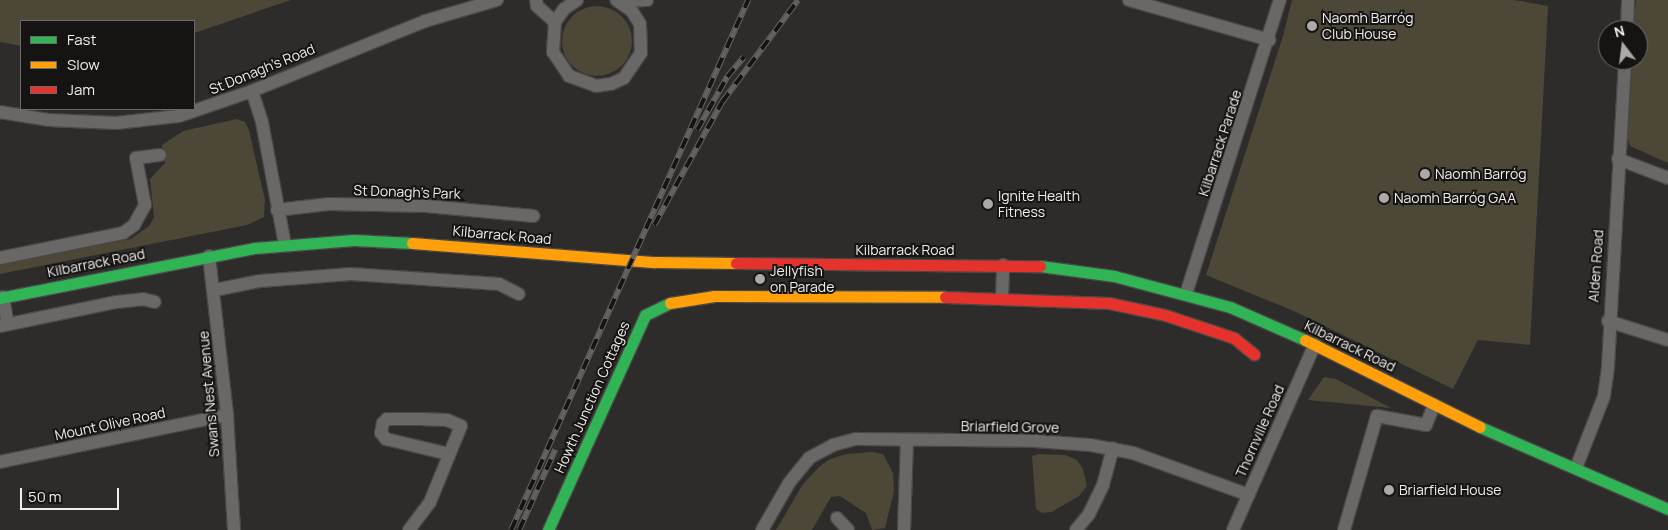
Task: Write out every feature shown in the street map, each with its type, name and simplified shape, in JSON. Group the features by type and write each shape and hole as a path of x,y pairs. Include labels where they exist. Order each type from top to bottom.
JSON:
{"main road":[{"name":"Kilbarrack Road","path":"1,298 209,256 285,245 399,241 602,259 756,265 1047,266 1114,276 1230,307 1315,344 1505,440 1576,468 1668,509"},
{"name":"Howth Junction Cottages","path":"548,530 645,315 674,302 714,296 1002,298"},
{"path":"1002,298 1108,303 1165,315 1234,338 1254,354"}],"street":[{"name":"St Donagh's Road","path":"0,112 49,120 142,122 178,116 252,91 425,20 497,0"},
{"path":"536,0 537,6 555,22"},
{"path":"576,0 564,9 555,22 552,37 559,65 582,84 611,84 635,67 642,46 640,24 619,1"},
{"path":"619,1 647,0"},
{"path":"1129,0 1269,40"},
{"name":"Kilbarrack Parade","path":"1186,294 1269,40 1280,0"},
{"path":"1627,20 1628,0"},
{"name":"Alden Road","path":"1576,468 1604,396 1623,70"},
{"path":"252,91 262,122 285,245"},
{"path":"0,258 123,233 134,225 145,205 136,158 160,155"},
{"path":"1618,159 1668,178"},
{"name":"St Donagh's Park","path":"277,210 329,204 426,206 534,216"},
{"name":"Swans Nest Avenue","path":"209,256 227,415 234,530"},
{"path":"1002,265 1002,298"},
{"path":"214,290 260,280 351,274 499,284 519,294"},
{"name":"Kilbarrack Road","path":"1,298 4,325 116,302 143,299 155,302"},
{"path":"1608,321 1668,340"},
{"name":"Thornville Road","path":"1233,530 1315,344"},
{"path":"1344,530 1377,416 1426,425 1434,405"},
{"name":"Mount Olive Road","path":"0,462 227,415"},
{"path":"409,530 430,502 449,454 462,430 459,424 424,419 387,419 383,423 381,433 386,439 449,454"},
{"name":"Briarfield Grove","path":"762,530 790,483 809,458 833,445 856,439 1035,441 1113,448 1249,495"},
{"path":"904,530 907,440"},
{"path":"1076,530 1089,514 1103,485 1113,448"},
{"path":"837,518 848,530"}],"shaded area":[{"path":"0,0 291,0 195,33 195,20 20,20 20,46 0,42"},
{"name":"Naomh Barróg GAA","path":"1292,0 1514,0 1548,6 1530,345 1478,340 1453,389 1296,312 1206,275 1283,36"},
{"path":"1636,0 1668,0 1668,163 1630,146 1627,136 1631,70 1648,70 1648,20 1634,20"},
{"path":"597,6 610,9 622,16 629,28 632,41 629,54 622,66 610,73 597,76 584,73 572,66 565,54 562,41 565,28 572,16 584,9"},
{"path":"237,119 245,122 249,130 265,200 264,217 247,225 0,274 0,264 131,239 150,225 154,217 150,179 165,163 162,145 183,131"},
{"path":"1324,377 1336,379 1391,408 1308,400"},
{"path":"872,452 883,454 893,473 894,491 885,528 872,530 866,513 840,496 831,497 812,530 776,530 803,484 819,467 830,459 847,454"},
{"path":"1039,454 1066,455 1077,460 1083,469 1087,486 1079,496 1052,512 1042,513 1036,509 1032,456"}],"railway":[{"path":"511,530 748,0"},
{"path":"654,225 722,102 798,0"},
{"path":"697,130 727,77 744,57"},
{"path":"519,530 555,450"}],"traffic: fast":[{"path":"0,298 255,248 354,240 412,243"},
{"path":"1040,266 1114,276 1230,307 1305,340"},
{"path":"548,530 645,315 670,303"},
{"path":"1480,427 1668,509"}],"traffic: slow":[{"path":"412,243 655,262 736,263"},
{"path":"670,303 714,296 945,297"},
{"path":"1305,340 1480,427"}],"traffic: jam":[{"path":"736,263 1040,266"},
{"path":"945,297 1109,303 1165,315 1234,338 1254,354"}],"place":[{"name":"Naomh Barróg Club House","path":"1312,26"},
{"name":"Naomh Barróg","path":"1425,174"},
{"name":"Naomh Barróg GAA","path":"1384,198"},
{"name":"Ignite Health Fitness","path":"988,204"},
{"name":"Jellyfish on Parade","path":"760,279"},
{"name":"Briarfield House","path":"1389,490"}]}
